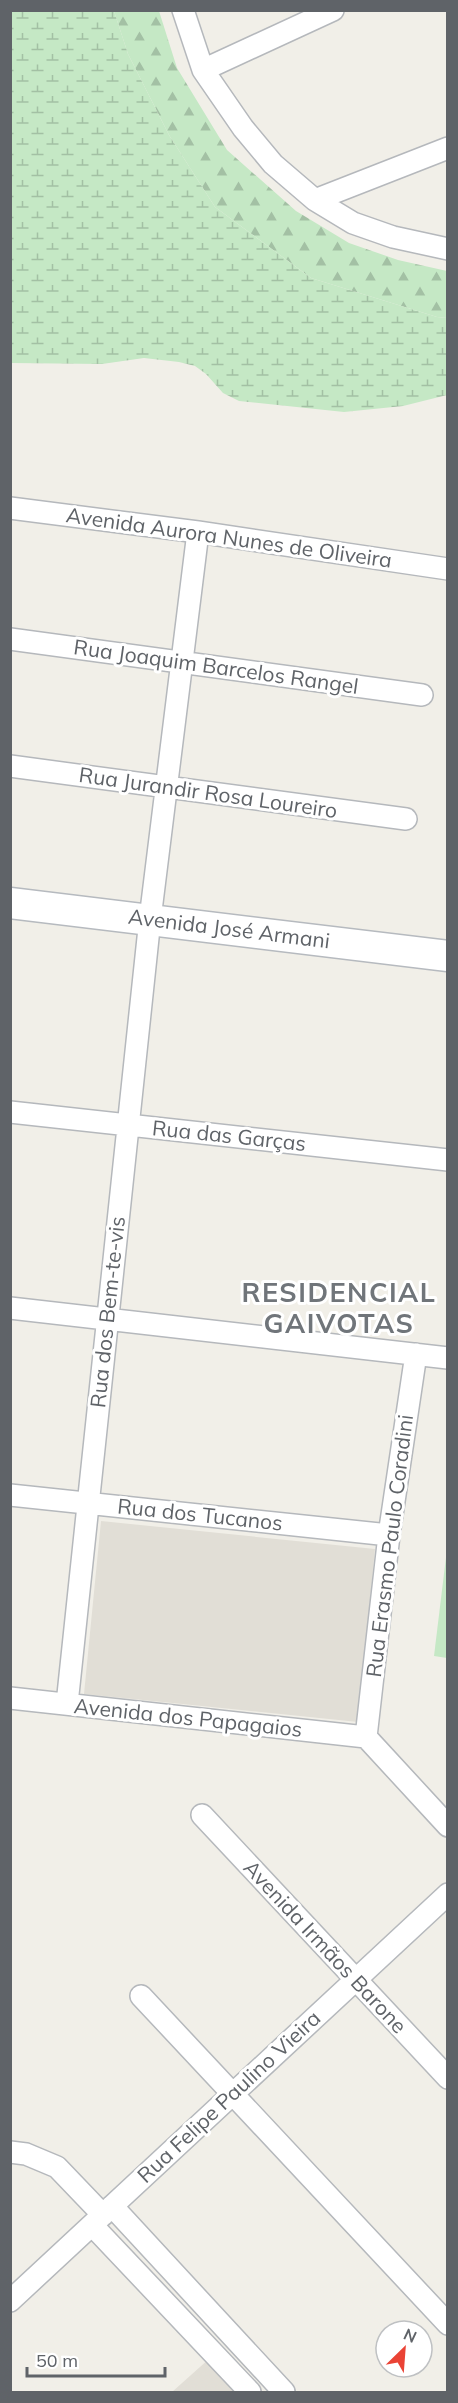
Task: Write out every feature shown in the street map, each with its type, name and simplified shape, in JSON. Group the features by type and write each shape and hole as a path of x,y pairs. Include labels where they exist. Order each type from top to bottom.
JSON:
{"main road":[{"name":"Avenida José Armani","path":"10,903 447,956"}],"street":[{"path":"183,10 203,70 250,137 273,164 315,200 353,223 393,237 447,249"},
{"path":"203,70 333,10"},
{"path":"315,200 447,148"},
{"name":"Avenida Aurora Nunes de Oliveira","path":"10,508 198,532 447,569"},
{"name":"Rua dos Bem-te-vis","path":"67,1704 150,919 198,532"},
{"name":"Rua Joaquim Barcelos Rangel","path":"10,639 422,695"},
{"name":"Rua Jurandir Rosa Loureiro","path":"10,766 406,819"},
{"name":"Rua das Garças","path":"10,1112 447,1160"},
{"path":"10,1308 447,1358"},
{"name":"Rua Erasmo Paulo Coradini","path":"366,1737 389,1535 416,1354"},
{"name":"Rua dos Tucanos","path":"10,1495 389,1535"},
{"name":"Avenida dos Papagaios","path":"10,1698 366,1737"},
{"path":"366,1737 447,1826"},
{"name":"Avenida Irmãos Barone","path":"202,1815 447,2078"},
{"name":"Rua Felipe Paulino Vieira","path":"10,2301 447,1894"},
{"path":"141,1996 447,2324"},
{"path":"10,2152 26,2154 57,2167 102,2215 284,2392"},
{"path":"102,2215 250,2392"}],"shaded area":[{"path":"101,1521 375,1549 358,1722 84,1694"},
{"path":"210,2358 240,2392 172,2392"}],"green space":[{"path":"10,11 114,11 128,54 169,135 215,207 311,278 437,317 447,318 447,395 403,406 344,412 239,401 223,393 206,374 195,366 179,362 144,358 102,364 11,363"},
{"path":"114,11 159,11 177,68 227,150 296,211 349,243 398,260 447,271 447,318 437,317 311,278 215,207 169,135 128,54"},
{"path":"447,1549 447,1658 434,1656"}],"district":[{"name":"RESIDENCIAL GAIVOTAS","path":"339,1308"}]}
